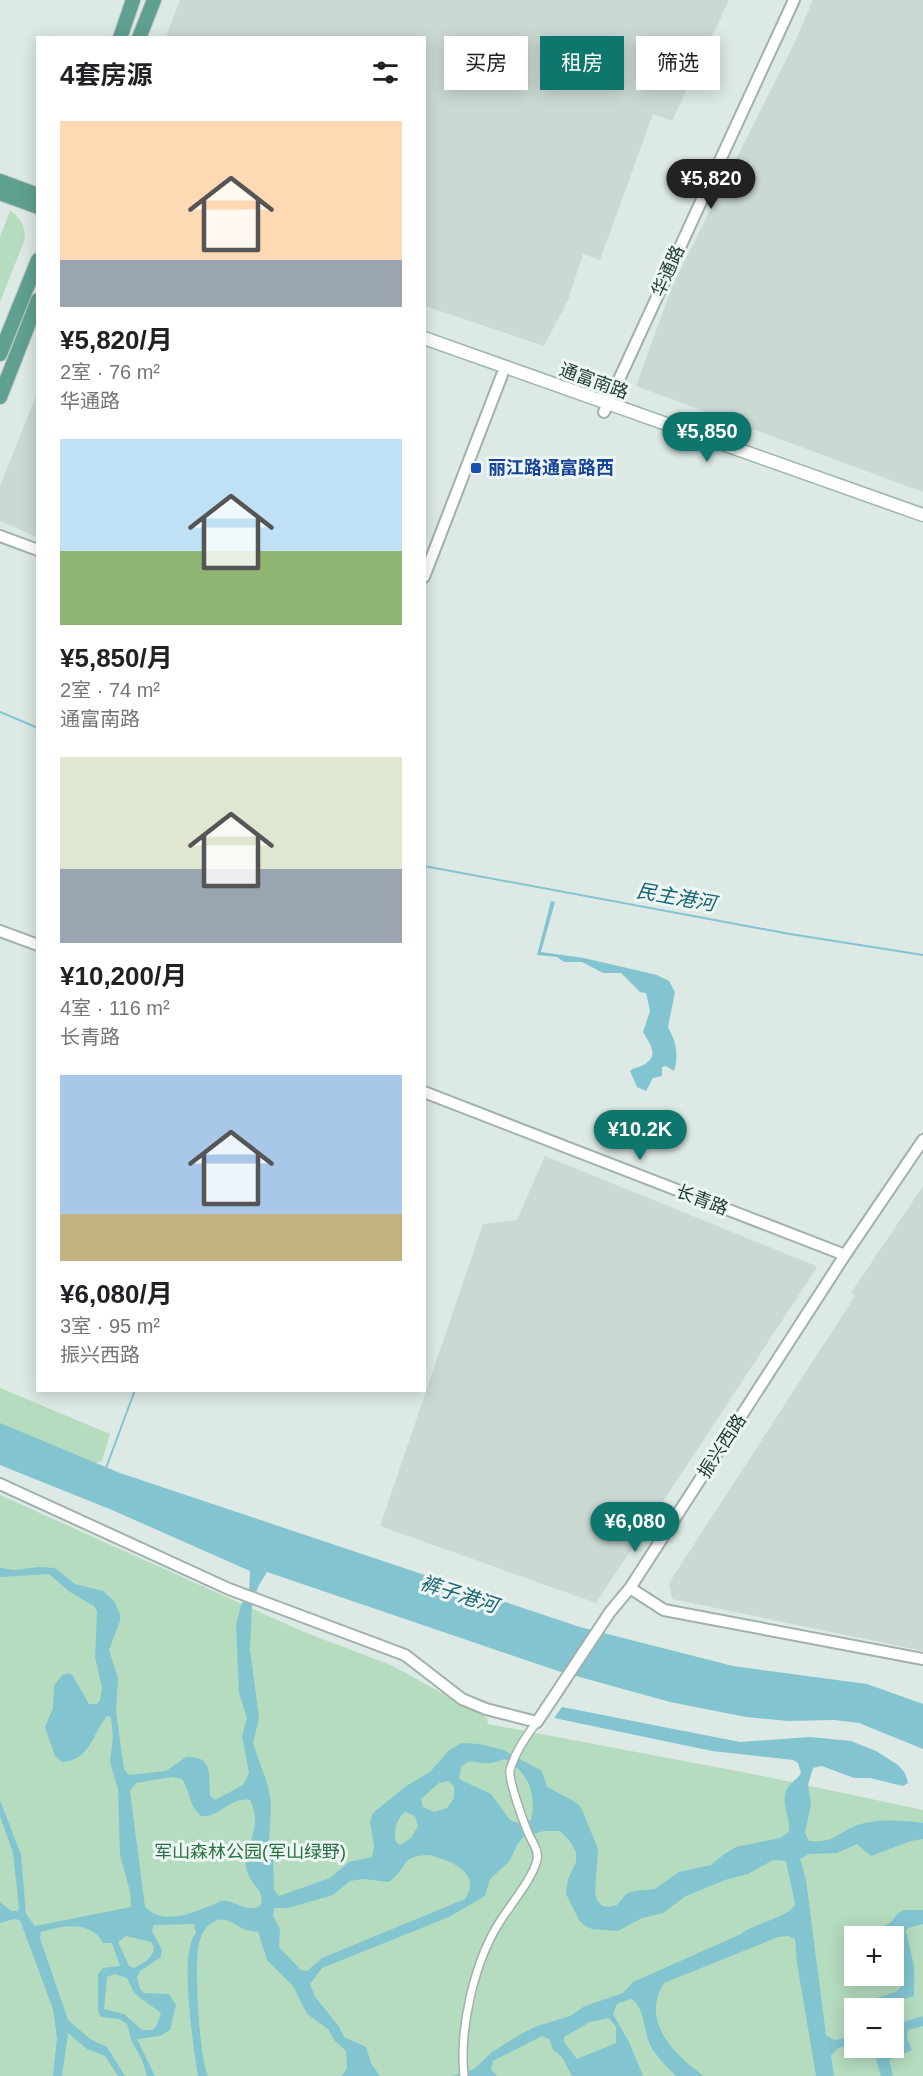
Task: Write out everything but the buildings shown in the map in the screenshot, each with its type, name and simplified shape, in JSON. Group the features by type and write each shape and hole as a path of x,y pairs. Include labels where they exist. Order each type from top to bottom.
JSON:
{"main road":[{"path":"121,36 133,0"},
{"path":"140,36 154,0"},
{"path":"0,182 36,194"},
{"path":"0,193 36,206"},
{"path":"0,354 36,265"},
{"path":"0,397 36,305"},
{"name":"通富南路","path":"426,339 605,408 923,521"},
{"name":"通富南路","path":"426,348 923,515"}],"street":[{"name":"华通路","path":"605,408 794,0"},
{"path":"426,572 502,375"},
{"path":"0,536 36,549"},
{"path":"0,931 36,944"},
{"name":"长青路","path":"426,1093 845,1255"},
{"name":"振兴西路","path":"537,1722 610,1612 630,1588 845,1255 923,1140"},
{"path":"0,1484 250,1597 405,1655 418,1663 449,1690 470,1702 486,1709 537,1722 522,1742 509,1772 537,1856 535,1865 494,1931 473,1987 464,2048 464,2073"},
{"path":"630,1588 664,1610 923,1659"}],"shaded area":[{"path":"180,0 729,0 712,36 636,36 636,90 687,90 672,121 653,114 600,260 583,254 568,300 544,346 426,306 426,36 166,36"},
{"path":"813,0 923,0 923,492 636,386 673,284 793,46"},
{"path":"36,396 36,536 0,521 0,486"},
{"path":"545,1156 816,1266 596,1603 380,1526 483,1224 517,1220"},
{"path":"923,1186 923,1651 672,1599 669,1583 855,1296 851,1293"}],"green space":[{"path":"10,211 22,223 25,239 0,302 0,237"},
{"path":"0,1388 110,1434 102,1461 93,1464 0,1424"},
{"name":"军山森林公园(军山绿野)","path":"0,1495 304,1632 391,1665 487,1718 488,1724 758,1775 923,1810 923,2076 0,2076"}],"water":[{"path":"551,901 555,902 541,952 584,958 657,975 669,981 675,992 668,1027 676,1048 674,1071 666,1066 662,1067 662,1076 653,1078 646,1091 637,1087 630,1071 648,1061 652,1054 652,1049 643,1032 650,1011 646,993 640,992 621,973 603,973 582,962 564,962 557,957 537,955"},
{"name":"裤子港河","path":"0,1423 120,1473 580,1627 733,1666 867,1684 923,1704 923,1749 859,1723 746,1717 670,1702 558,1671 267,1572 258,1587 252,1605 250,1649 259,1718 253,1743 268,1786 271,1803 269,1841 273,1854 274,1890 279,1896 330,1878 349,1862 372,1857 374,1846 370,1821 373,1813 406,1786 430,1772 449,1750 462,1743 479,1744 503,1750 542,1771 547,1787 580,1806 598,1849 595,1892 602,1906 617,1905 626,1894 634,1891 655,1889 679,1872 711,1865 736,1847 780,1838 789,1832 785,1804 786,1792 801,1773 798,1763 793,1760 712,1751 554,1718 562,1707 740,1742 810,1737 851,1741 876,1751 898,1765 905,1773 908,1783 903,1786 870,1778 854,1778 822,1766 813,1768 808,1785 811,1804 805,1833 809,1841 829,1840 853,1827 869,1822 923,1823 923,1839 911,1841 871,1856 857,1844 837,1853 809,1854 800,1859 806,1880 826,2035 834,2040 844,2038 844,2046 838,2048 831,2055 834,2076 816,2076 795,1939 788,1936 778,1937 664,1983 658,1997 656,2011 658,2024 672,2047 704,2076 676,2076 666,2066 651,2047 642,2014 631,1999 617,2004 613,2014 629,2042 643,2076 572,2076 562,2057 553,2050 549,2039 542,2036 493,2061 491,2069 497,2076 452,2076 474,2069 492,2052 521,2034 537,2026 570,2016 585,2006 623,1993 633,1982 779,1916 795,1904 786,1861 773,1860 748,1874 725,1880 686,1896 663,1913 642,1918 618,1931 592,1929 579,1920 566,1894 568,1879 576,1862 576,1852 570,1841 560,1831 544,1831 523,1837 509,1862 490,1879 485,1896 449,1917 322,1968 310,1984 315,1997 338,2025 344,2037 366,2047 371,2063 380,2076 342,2076 347,2068 346,2051 334,2040 328,2029 307,2014 293,1986 267,1960 258,1932 219,1920 209,1925 204,1931 199,1943 198,1954 197,1990 200,2031 208,2076 198,2076 193,2045 188,1959 191,1943 196,1933 194,1924 154,1925 152,1931 162,1950 161,1957 140,1971 137,1977 140,1989 144,1993 169,1994 176,2005 170,2030 160,2036 137,2039 155,2076 147,2076 127,2024 119,2019 101,2017 98,2011 98,1974 103,1968 120,1966 112,1943 103,1943 91,1931 75,1926 41,1932 40,1938 68,2020 90,2039 107,2047 125,2076 118,2076 105,2056 87,2049 68,2033 62,2076 53,2076 57,2038 53,2009 20,1920 13,1919 0,1923 0,1902 11,1911 17,1911 19,1908 13,1853 0,1816 0,1800 21,1855 26,1914 35,1926 131,1907 130,1892 120,1855 118,1789 110,1762 113,1736 111,1717 107,1716 85,1751 72,1760 62,1762 55,1756 45,1727 53,1708 54,1686 62,1675 70,1673 73,1676 89,1704 97,1704 100,1701 102,1688 95,1657 97,1611 94,1606 70,1592 49,1574 0,1577 0,1568 14,1570 55,1568 75,1584 103,1591 114,1601 120,1614 120,1621 109,1650 118,1678 116,1711 124,1769 129,1775 166,1771 186,1757 195,1757 206,1764 210,1796 215,1800 243,1785 249,1773 242,1736 247,1718 239,1693 236,1625 241,1605 249,1592 250,1571 112,1510 0,1465","holes":["505,1759 520,1770 529,1785 533,1810 531,1820 523,1825 510,1820 491,1794 459,1779 461,1767 468,1762 494,1763","172,1777 182,1779 194,1808 201,1816 214,1814 237,1801 250,1800 254,1809 255,1826 246,1864 249,1877 261,1895 260,1906 250,1908 221,1901 172,1917 153,1913 145,1907 130,1791 136,1783","449,1781 454,1787 454,1798 447,1808 434,1812 423,1807 421,1799 439,1783","405,1812 415,1816 418,1826 411,1838 400,1845 396,1842 396,1826","429,1855 446,1860 461,1869 470,1881 465,1899 322,1958 307,1971 301,1970 279,1947 280,1929 273,1916 274,1908 288,1908 333,1895 350,1881 363,1879 389,1882 408,1860","126,1936 151,1942 154,1947 150,1958 134,1968 129,1966 118,1942","115,1974 127,1978 133,1991 161,2013 157,2025 152,2030 142,2030 124,2014 104,2009 107,1977","609,2018 616,2027 616,2043 577,2059 564,2042 564,2037 590,2022"]},
{"path":"923,1910 923,1924 908,1928 906,1931 914,1966 914,1996 904,1999 877,1998 896,1992 901,1986 904,1986 904,1926 884,1926 890,1923 901,1911"},
{"path":"923,2016 923,2026 908,2030 907,2038 912,2050 904,2053 904,2041 904,2022"},
{"path":"877,2058 894,2058 889,2060 893,2076 881,2076"}],"waterway":[{"name":"民主港河","path":"0,712 36,727"},
{"name":"民主港河","path":"426,866 790,934 923,955"},
{"path":"106,1468 134,1392"}],"place":[{"name":"丽江路通富路西","path":"476,468"}]}
